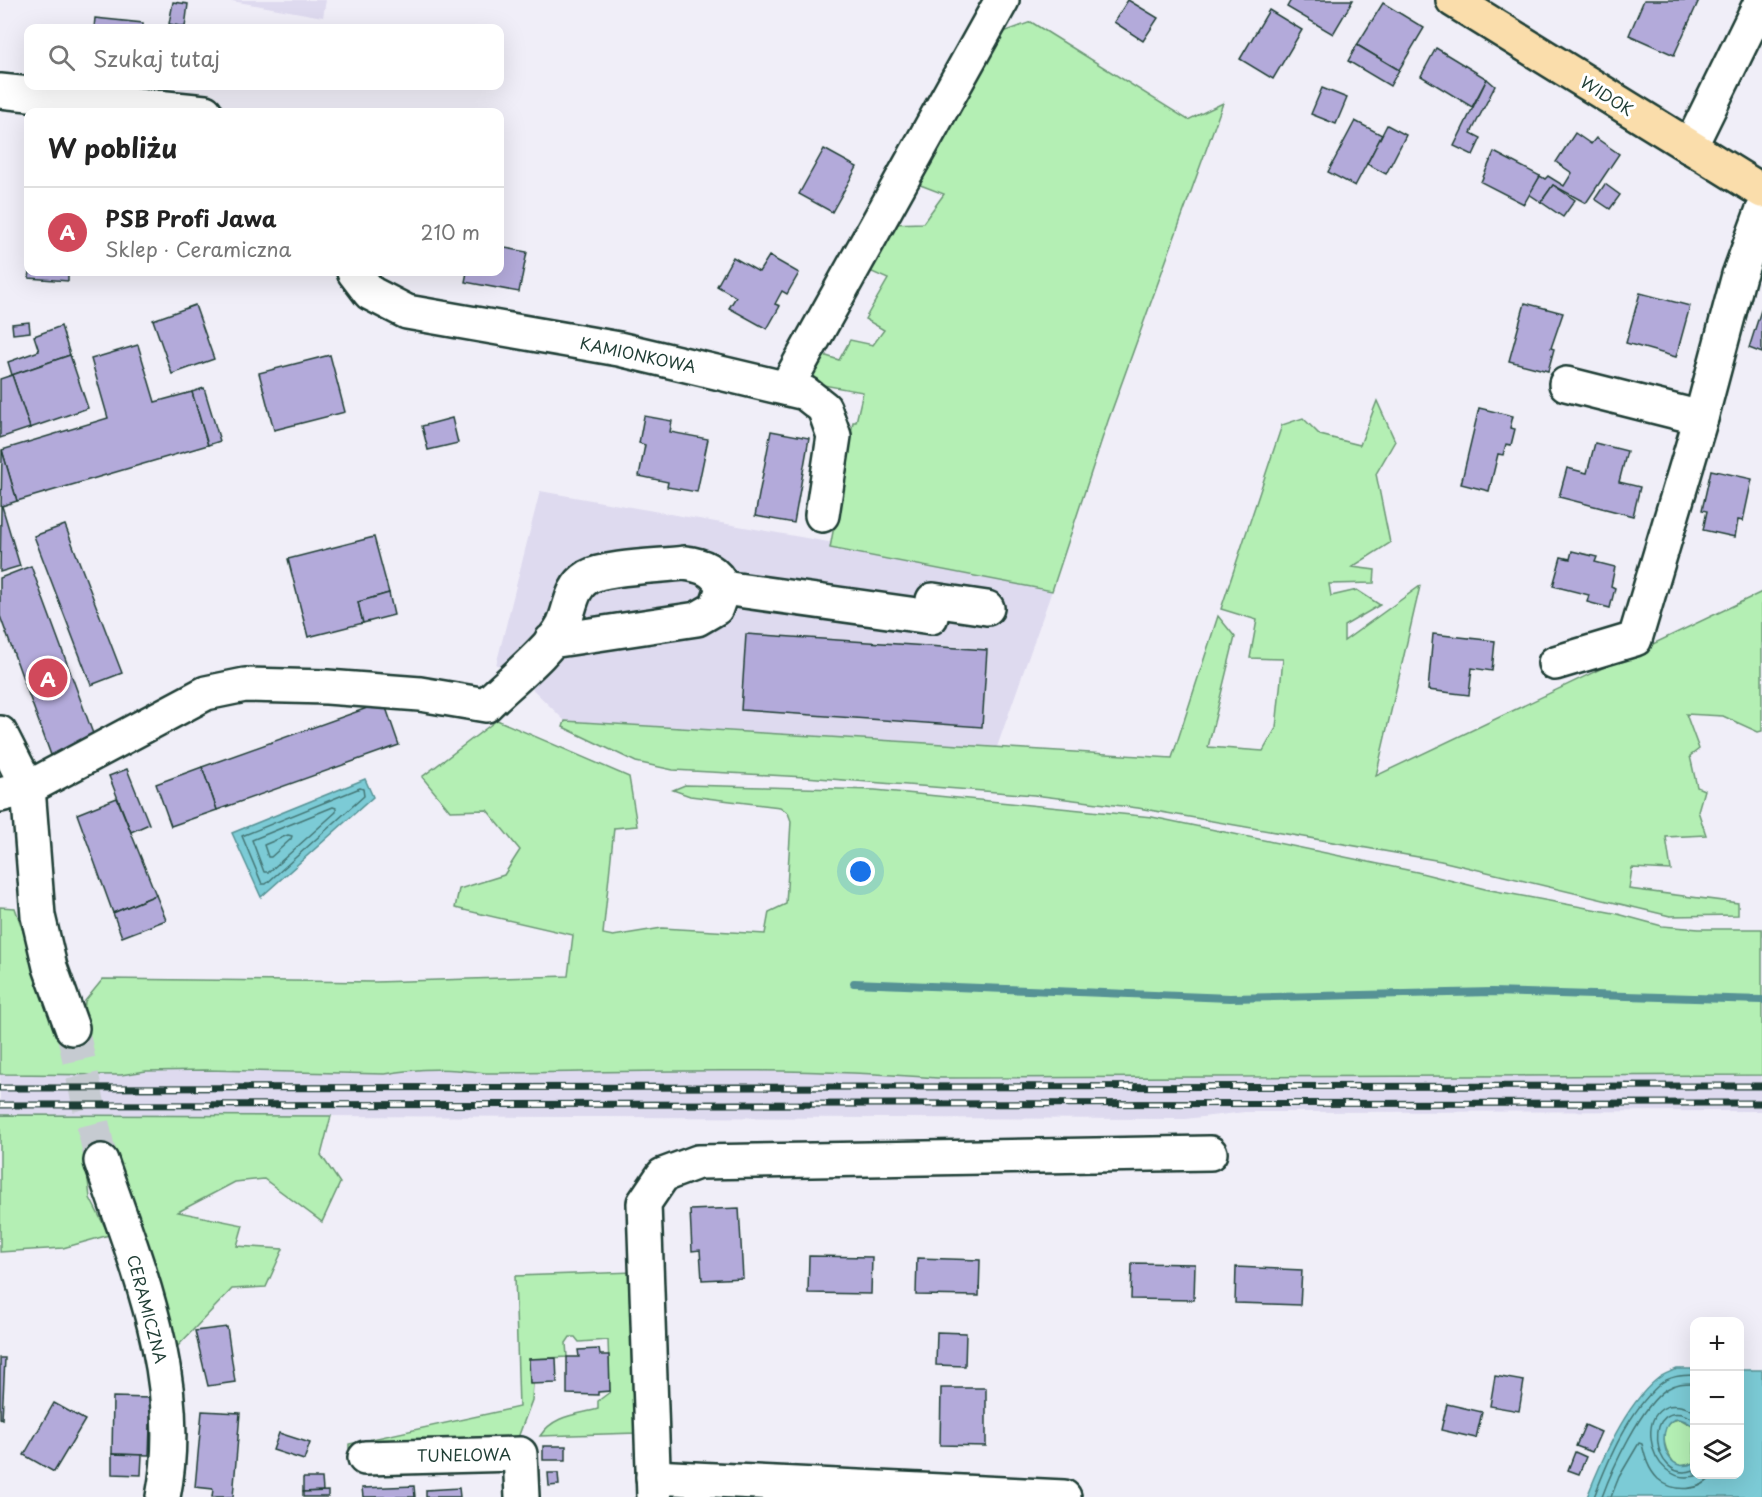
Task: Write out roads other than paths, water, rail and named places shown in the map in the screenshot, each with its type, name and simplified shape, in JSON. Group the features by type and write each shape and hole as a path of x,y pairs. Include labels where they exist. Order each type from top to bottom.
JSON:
{"main road":[{"name":"WIDOK","path":"1470,5 1762,191"}],"street":[{"path":"786,388 1002,0"},
{"path":"1690,147 1762,0"},
{"path":"0,91 166,108"},
{"path":"1556,663 1635,639 1701,418 1739,275 1762,212"},
{"name":"KAMIONKOWA","path":"357,276 370,293 407,312 620,349 805,393 824,408 834,436 822,515"},
{"path":"1566,384 1701,418"},
{"path":"14,792 206,693 245,685 327,687 452,699 486,705 551,641 563,626 572,596 578,585 588,577 602,572 690,564 708,569 719,577 723,588 716,608 697,619 551,641"},
{"path":"723,588 931,617 933,600 987,608"},
{"path":"0,733 50,967 72,1028"},
{"path":"1064,1497 896,1490 653,1487 644,1203 663,1175 698,1162 1210,1154"},
{"name":"CERAMICZNA","path":"101,1161 139,1271 162,1356 169,1414 168,1470 163,1497"},
{"name":"TUNELOWA","path":"365,1458 520,1454 522,1497"}],"water":[{"path":"365,779 373,797 261,897 232,833"},
{"path":"1677,1369 1690,1369 1690,1425 1681,1420 1672,1421 1666,1428 1664,1439 1666,1451 1672,1460 1681,1465 1690,1464 1690,1479 1744,1479 1744,1370 1762,1370 1762,1497 1587,1497 1607,1450 1624,1418 1645,1391 1658,1378"}],"waterway":[{"path":"854,983 1230,998 1492,992 1762,1000"}],"tunnel":[{"path":"72,1028 101,1161"}],"railway":[{"path":"0,1088 1762,1086"},
{"path":"0,1105 1762,1103"}],"place":[{"name":"PSB Profi Jawa","path":"48,678"}]}
